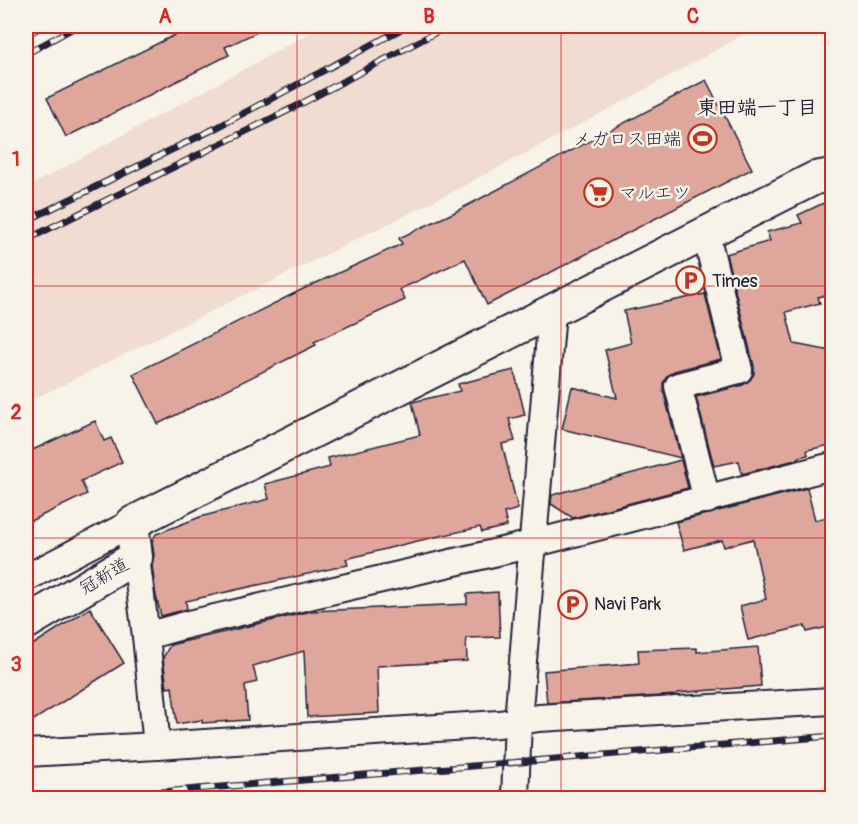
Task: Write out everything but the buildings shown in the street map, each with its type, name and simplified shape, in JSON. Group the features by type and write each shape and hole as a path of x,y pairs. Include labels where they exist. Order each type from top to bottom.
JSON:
{"street":[{"path":"26,578 816,178 832,175"},
{"path":"706,234 739,370 678,386 707,500"},
{"path":"515,798 518,721 552,312"},
{"path":"146,636 532,544 832,466"},
{"name":"冠新道","path":"26,623 135,557 141,518"},
{"path":"135,557 157,746"},
{"path":"26,753 499,724 538,718 832,701"}],"shaded area":[{"path":"323,26 759,26 450,193 26,403 26,188"}],"railway":[{"path":"26,35 43,26"},
{"path":"26,54 77,26"},
{"path":"26,221 216,128 407,26"},
{"path":"26,240 293,108 448,26"},
{"path":"89,798 832,736"},
{"path":"755,798 832,794"}],"place":[{"name":"メガロス田端","path":"702,139"},
{"name":"マルエツ","path":"598,193"},
{"name":"Times","path":"691,281"},
{"name":"Navi Park","path":"573,604"}],"district":[{"name":"東田端一丁目","path":"757,107"}]}
